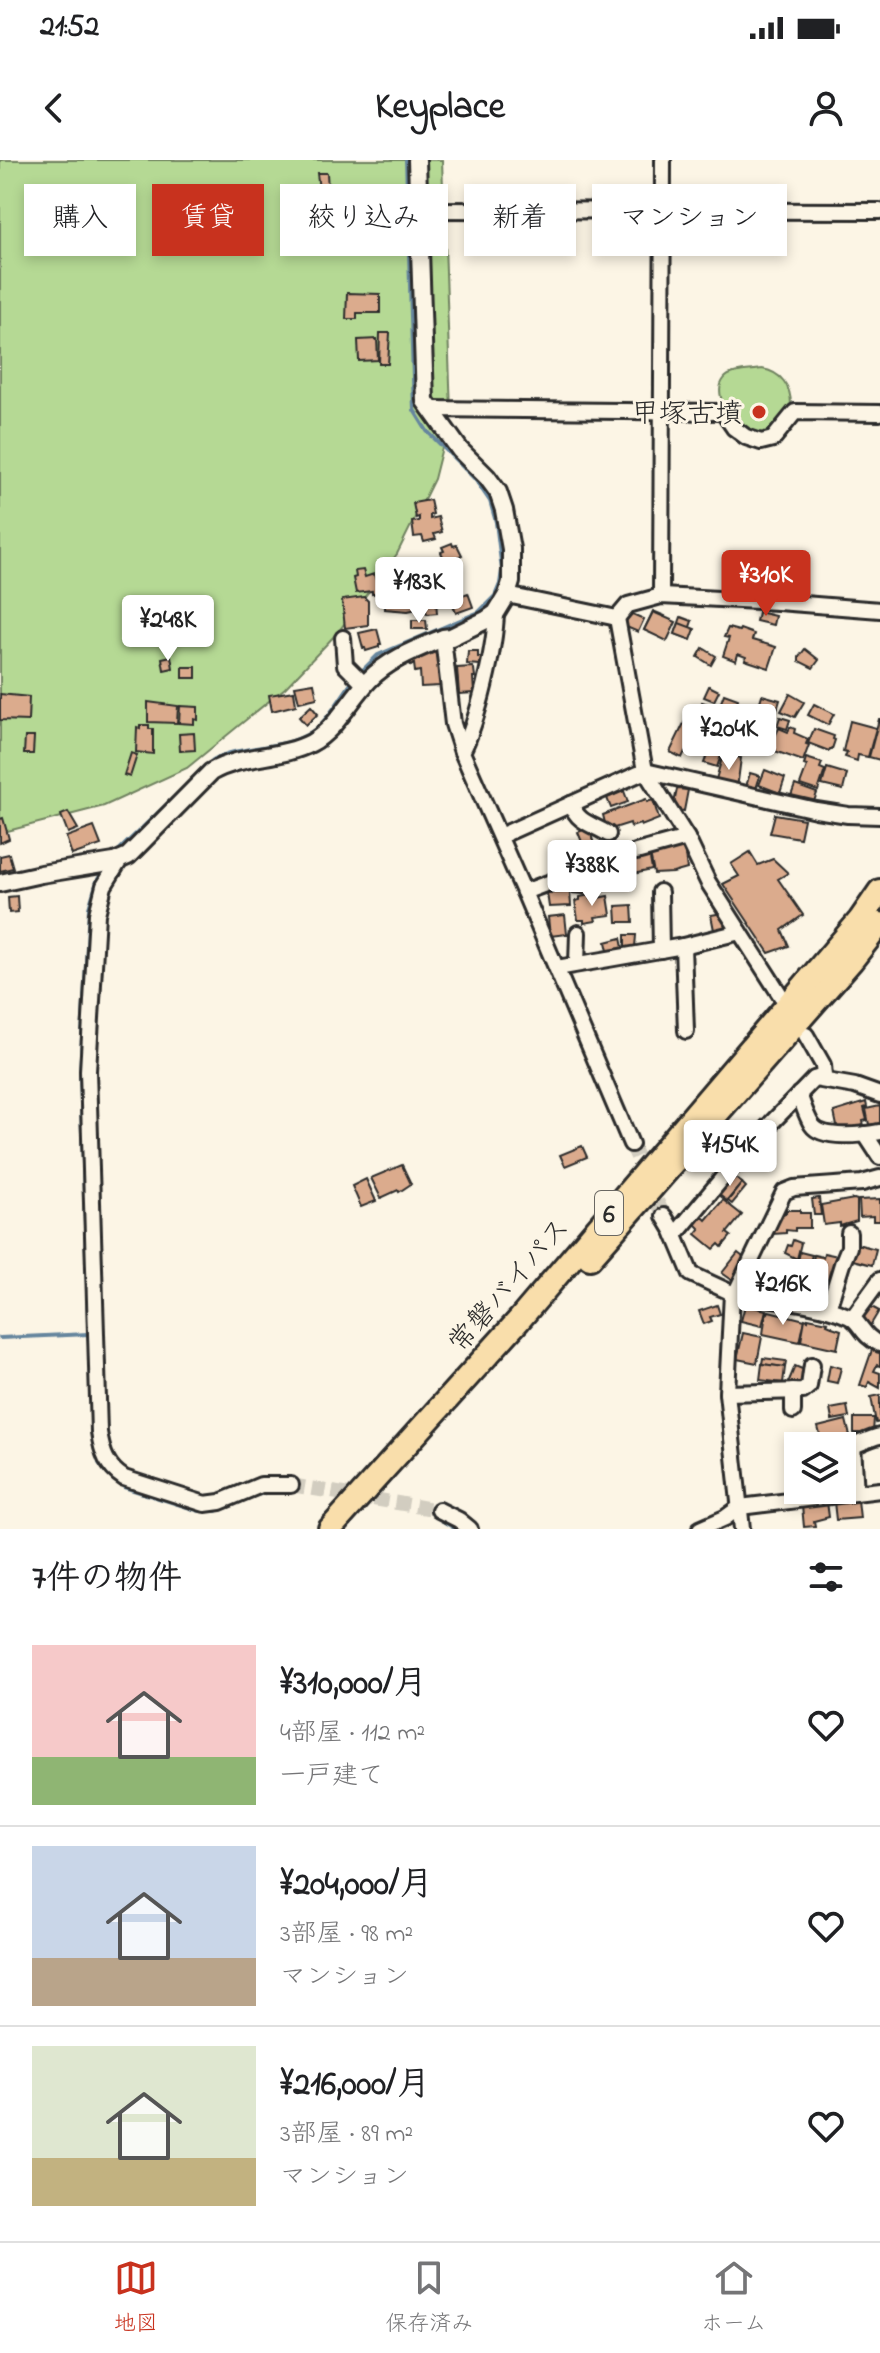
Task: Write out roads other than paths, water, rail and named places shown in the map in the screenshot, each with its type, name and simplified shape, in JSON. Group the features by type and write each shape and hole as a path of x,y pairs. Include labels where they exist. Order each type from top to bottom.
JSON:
{"highway":[{"name":"常磐バイパス","path":"330,1529 519,1320 860,920 880,891"},
{"name":"常磐バイパス","path":"349,1529 765,1060 880,924"}],"street":[{"path":"417,160 417,184"},
{"path":"663,160 663,184"},
{"path":"448,210 592,209"},
{"path":"787,210 880,211"},
{"path":"0,883 112,862 128,856 211,772 227,764 287,752 309,744 321,736 360,680 496,613 511,582 511,549 504,510 498,492 460,450 425,401 419,256"},
{"path":"661,596 662,256"},
{"path":"430,409 723,412 734,428 746,437 761,442 773,439 795,412 880,413"},
{"path":"507,595 617,618"},
{"path":"617,618 628,605 661,596 880,610"},
{"path":"462,752 475,719 496,631 496,613"},
{"path":"617,618 645,771 687,838 708,882 781,996"},
{"path":"343,638 343,659 360,680"},
{"path":"443,638 453,724 462,752 631,1144"},
{"path":"500,836 645,771 816,810 880,816"},
{"path":"571,804 581,820 608,834"},
{"path":"636,852 687,838"},
{"path":"112,862 97,914 88,1071 99,1432 104,1457 124,1478 196,1503 213,1504 261,1485 291,1485"},
{"path":"524,892 589,868"},
{"path":"660,892 661,950"},
{"path":"557,968 683,946 740,932"},
{"path":"577,964 578,933"},
{"path":"683,946 686,1031"},
{"path":"675,1235 750,1145 814,1079 824,1076 823,1065 806,1035"},
{"path":"814,1079 855,1086 880,1095"},
{"path":"799,1094 809,1121 817,1130 834,1134 873,1133 880,1157"},
{"path":"742,1529 727,1393 733,1293 784,1192 794,1188 862,1183 880,1178"},
{"path":"664,1216 691,1274 733,1293 828,1309 853,1317 868,1338 880,1344"},
{"path":"828,1309 849,1247 849,1233"},
{"path":"853,1317 880,1280"},
{"path":"727,1393 807,1390 812,1365"},
{"path":"793,1391 793,1411"},
{"path":"856,1443 880,1436"},
{"path":"856,1493 880,1490"},
{"path":"700,1529 725,1518 740,1507 784,1502"},
{"path":"439,1510 470,1529"}],"waterway":[{"path":"359,674 378,655 479,612 495,596 502,570 490,501 475,479 427,431 414,410 406,160"},
{"path":"114,855 213,760 226,754 296,740 308,734 329,715 353,681"},
{"path":"90,1376 80,1073 89,908 104,869"},
{"path":"0,1338 89,1334"},
{"path":"93,1437 99,1463 124,1487 200,1511 216,1511 225,1507"},
{"path":"252,1496 284,1493"},
{"path":"438,1518 456,1529"}],"tunnel":[{"path":"631,1144 664,1216"},
{"path":"291,1485 439,1510"}],"place":[{"name":"甲塚古墳","path":"759,412"}]}
